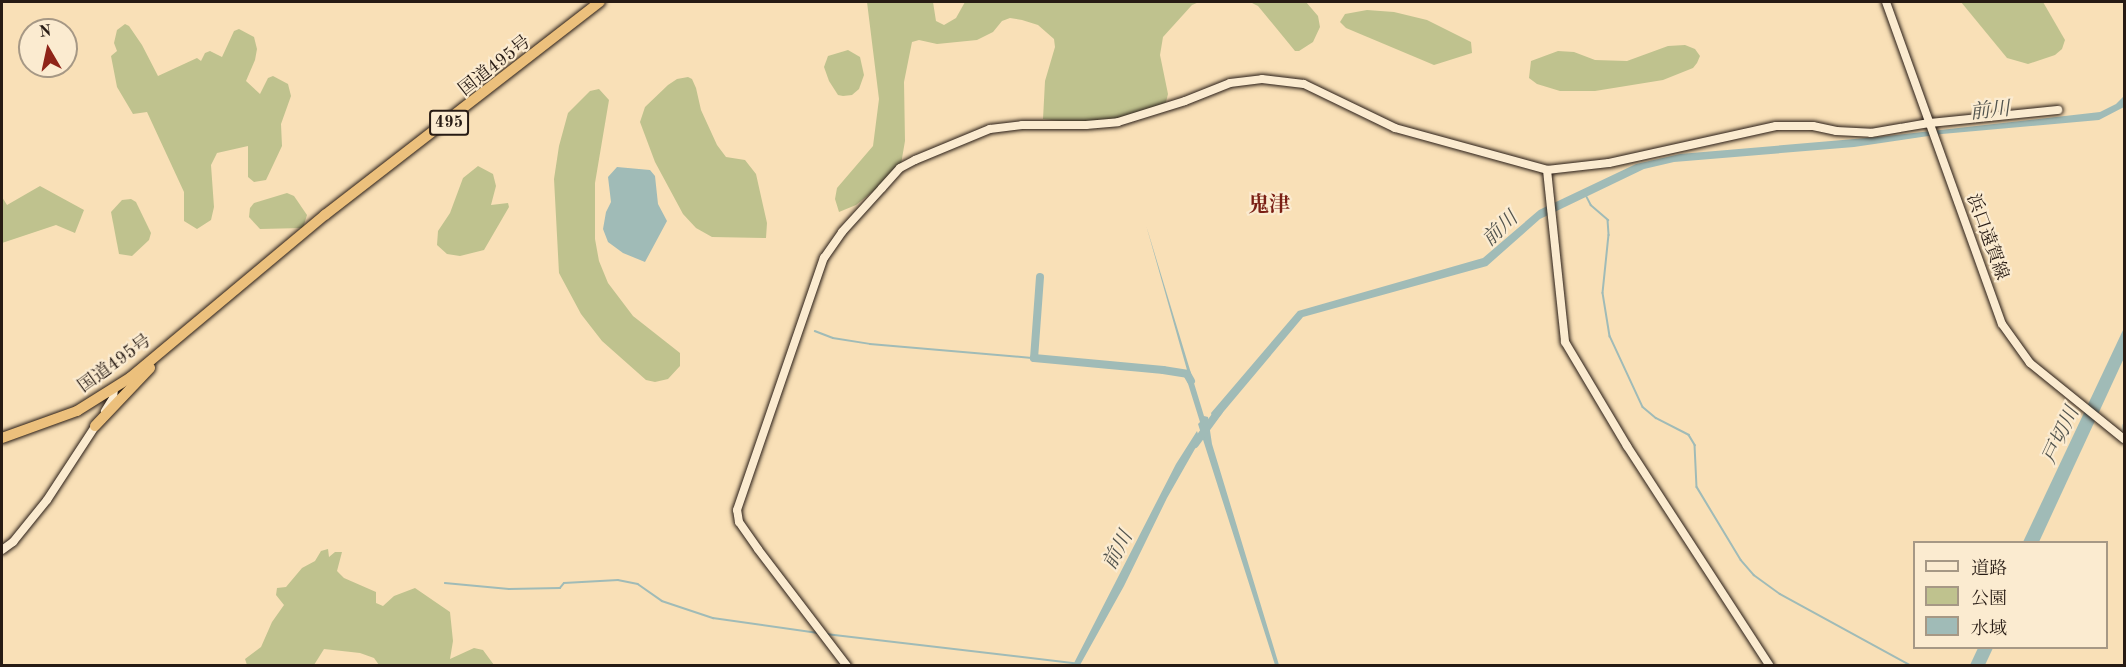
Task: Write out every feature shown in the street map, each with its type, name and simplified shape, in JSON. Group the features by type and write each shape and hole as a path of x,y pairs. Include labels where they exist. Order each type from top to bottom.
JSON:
{"highway":[{"name":"国道495号","path":"2,438 89,405 114,389 433,129 600,2"},
{"name":"国道495号","path":"290,245 304,237 608,2"},
{"path":"95,426 165,353 173,341"},
{"path":"89,405 104,403 105,412"}],"street":[{"name":"浜口遠賀線","path":"1886,2 2002,324 2030,363 2124,439"},
{"path":"847,666 758,549 740,522 737,510 824,258 842,232 900,168 990,129 1022,124 1086,125 1118,122 1185,101 1230,83 1262,79 1304,84 1395,128 1547,170 1609,163 1776,126 1813,126 1836,131 1871,133 2058,110"},
{"path":"1547,170 1565,342 1627,446 1770,666"},
{"path":"2,550 13,542 47,500 105,412 113,398 114,389"}],"green space":[{"path":"867,2 933,2 936,21 944,25 956,18 965,2 1199,2 1192,5 1163,37 1160,55 1168,94 1166,102 1135,117 1077,123 1043,119 1045,81 1055,47 1054,39 1038,25 1010,18 1002,21 993,32 977,40 937,44 919,40 912,42 904,82 905,141 900,170 856,205 839,212 835,199 837,188 873,146 879,99"},
{"path":"1250,2 1306,2 1318,16 1320,27 1313,42 1295,51 1258,6"},
{"path":"1961,2 2043,2 2065,40 2062,49 2055,55 2028,64 2007,58"},
{"path":"1367,10 1394,12 1427,20 1471,42 1472,53 1434,65 1346,28 1340,22 1345,14"},
{"path":"125,24 129,26 142,45 158,76 197,58 201,61 205,53 210,51 222,57 234,31 239,29 254,37 257,49 246,81 260,94 268,78 273,76 288,84 291,96 281,124 282,146 266,180 254,182 248,177 248,146 217,153 211,165 214,207 211,220 197,229 184,221 184,192 147,112 133,114 117,87 111,56 117,51 114,43 117,30"},
{"path":"1685,45 1695,49 1700,56 1697,63 1693,68 1663,80 1595,91 1560,91 1537,84 1529,78 1531,61 1558,51 1574,52 1595,60 1627,61 1668,46"},
{"path":"848,50 860,57 864,75 859,89 852,95 843,96 838,95 824,67 828,56"},
{"path":"688,77 692,79 696,88 701,110 717,145 726,157 745,160 756,174 767,223 766,238 712,237 696,228 683,214 655,162 640,122 645,107 668,85 677,79"},
{"path":"599,89 609,100 595,183 595,239 599,261 608,283 633,316 680,353 680,366 668,379 655,382 646,380 602,341 581,314 559,273 554,179 559,146 568,113 590,91"},
{"path":"478,166 493,174 496,186 491,205 508,203 509,207 484,250 460,256 447,254 437,245 438,231 450,213 463,178"},
{"path":"40,186 84,210 75,233 56,225 2,243 2,197 7,205"},
{"path":"287,193 294,196 307,215 303,228 260,229 249,217 250,208 254,203"},
{"path":"131,199 136,202 151,233 149,240 132,256 119,254 111,212 122,200"},
{"path":"328,549 329,557 335,552 342,552 337,571 344,578 376,592 376,603 383,606 394,596 415,588 450,612 453,641 450,659 474,648 483,650 494,665 379,665 374,658 360,653 324,649 314,665 247,665 245,659 261,647 272,622 284,605 276,595 277,588 286,587 302,568 315,561 321,551"}],"water":[{"path":"2124,96 2124,107 2099,120 1942,134 1854,147 1674,162 1644,169 1540,219 1487,266 1303,317 1214,423 1211,413 1298,311 1483,258 1539,210 1636,164 1680,154 1878,137 2100,112 2116,104"},
{"path":"617,167 650,170 655,176 658,204 667,221 645,262 623,253 608,242 603,229 606,212 611,202 608,177"},
{"path":"1146,225 1204,416 1208,417 1212,444 1279,665 1275,665 1198,424 1200,422 1185,374 1187,370"},
{"path":"2124,328 2124,358 2039,541 2023,541"},
{"path":"1197,431 1200,440 1167,498 1124,586 1080,665 1073,665 1176,464"},
{"path":"1978,649 1993,649 1985,665 1970,665"}],"waterway":[{"path":"1587,197 1591,205 1608,220 1609,235 1603,293 1610,336 1643,407 1656,418 1689,435 1695,445 1697,487 1741,560 1754,575 1780,594 1912,666"},
{"path":"1040,277 1034,358 1163,370 1187,374 1191,381"},
{"path":"815,331 833,338 870,344 1034,358"},
{"name":"前川","path":"1195,444 1219,411"},
{"path":"2124,425 2124,430"},
{"path":"445,583 509,589 560,588 564,583 618,580 638,584 662,601 713,618 818,633"},
{"path":"826,634 1074,663"}],"district":[{"name":"鬼津","path":"1269,206"}],"water label":[{"name":"戸切川","path":"2062,436"}]}
